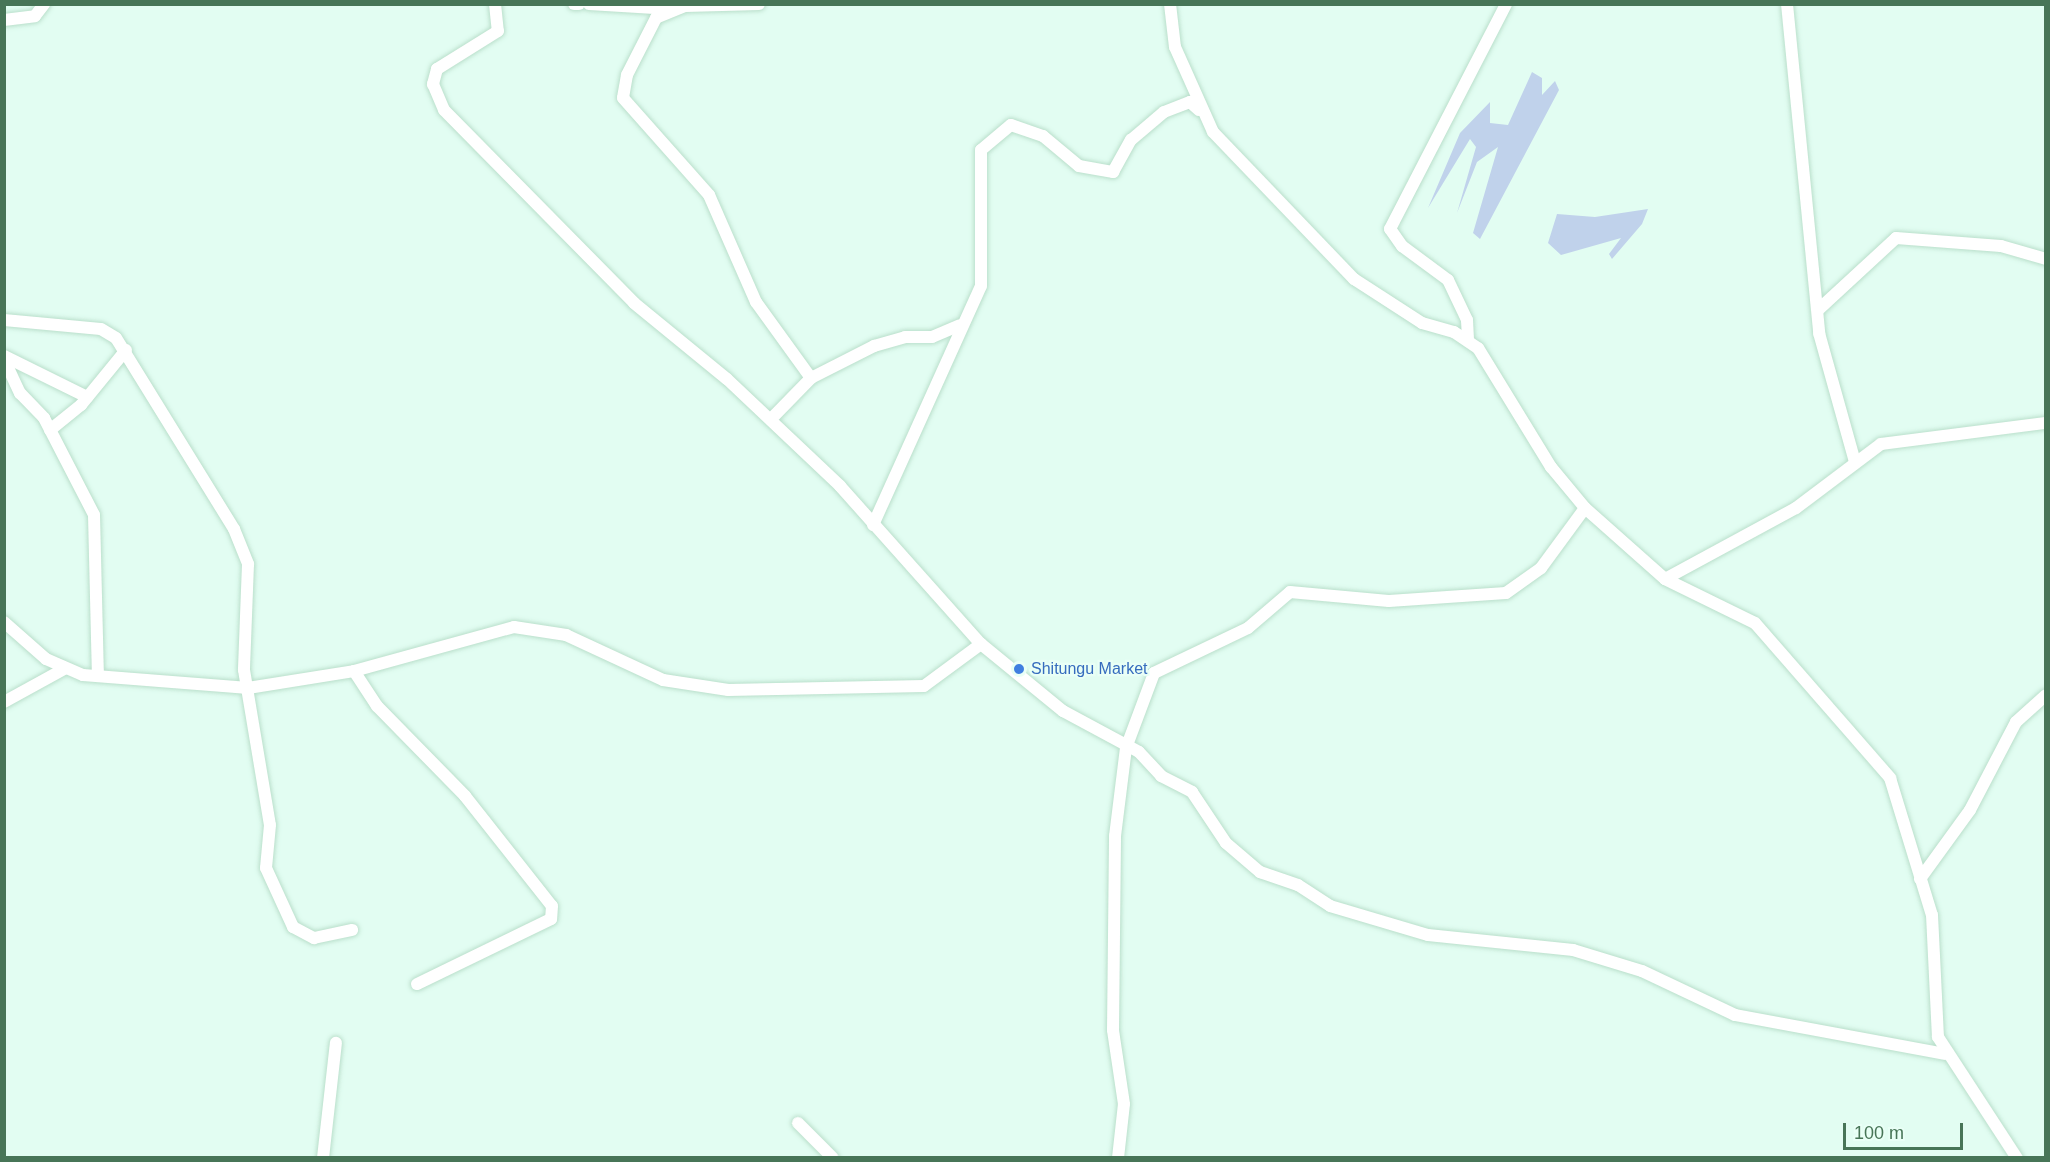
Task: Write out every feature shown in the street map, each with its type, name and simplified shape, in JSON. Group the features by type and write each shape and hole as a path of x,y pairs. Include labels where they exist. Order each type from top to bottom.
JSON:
{"street":[{"path":"4,20 35,16 44,4"},
{"path":"495,4 498,31 437,69 433,84 444,110 633,303 771,419 873,525 981,644 1063,711 1126,748 1192,792 1226,843 1260,872 1298,885 1330,906 1428,935 1573,950 1642,972 1735,1014 1945,1054"},
{"path":"574,4 579,4"},
{"path":"589,4 671,9 759,4"},
{"path":"1170,4 1175,48 1199,110 1213,132 1354,279 1422,322 1468,339"},
{"path":"1506,4 1390,228 1402,246 1448,280 1467,320 1468,339 1545,459 1586,508 1665,579 1746,616 1822,694 1890,778 1932,915 1935,1014 1945,1054 2017,1158"},
{"path":"1787,4 1824,362 1855,462"},
{"path":"671,9 656,18 627,75 623,98 709,195 766,320 811,378"},
{"path":"873,525 960,324 983,280 981,150 1011,125 1043,136 1079,166 1113,172 1131,140 1164,112 1190,102 1199,110"},
{"path":"1818,310 1896,238 2001,246 2046,259"},
{"path":"4,320 101,329 126,350 244,546 248,688 270,825 266,868 281,906 293,927 314,938 352,930"},
{"path":"771,419 811,378 887,340 932,337 960,324"},
{"path":"50,430 87,397 126,350"},
{"path":"4,357 87,397"},
{"path":"4,357 20,393 50,430 94,515 98,676"},
{"path":"1665,579 1796,508 1855,462 1896,441 2046,423"},
{"path":"1118,1158 1124,1104 1113,1030 1111,970 1115,836 1126,748 1154,673 1248,628 1286,593 1408,602 1506,593 1541,568 1586,508"},
{"path":"4,622 64,669 98,676 248,688 354,671 514,627 534,627 566,635 601,656 676,684 728,690 881,689 935,682 981,644"},
{"path":"4,702 64,669"},
{"path":"354,671 377,706 465,796 552,906 551,919 417,984"},
{"path":"1920,879 1970,810 2016,722 2046,695"},
{"path":"323,1158 336,1043"},
{"path":"798,1124 834,1158"}],"shaded area":[{"path":"1532,72 1542,78 1542,95 1555,81 1559,90 1480,239 1473,233 1498,147 1477,162 1457,213 1476,147 1470,139 1428,208 1460,133 1490,102 1490,123 1508,125"},
{"path":"1648,209 1642,224 1612,259 1609,254 1621,238 1561,255 1548,243 1557,214 1595,217"}],"place":[{"name":"Shitungu Market","path":"1019,669"}]}
